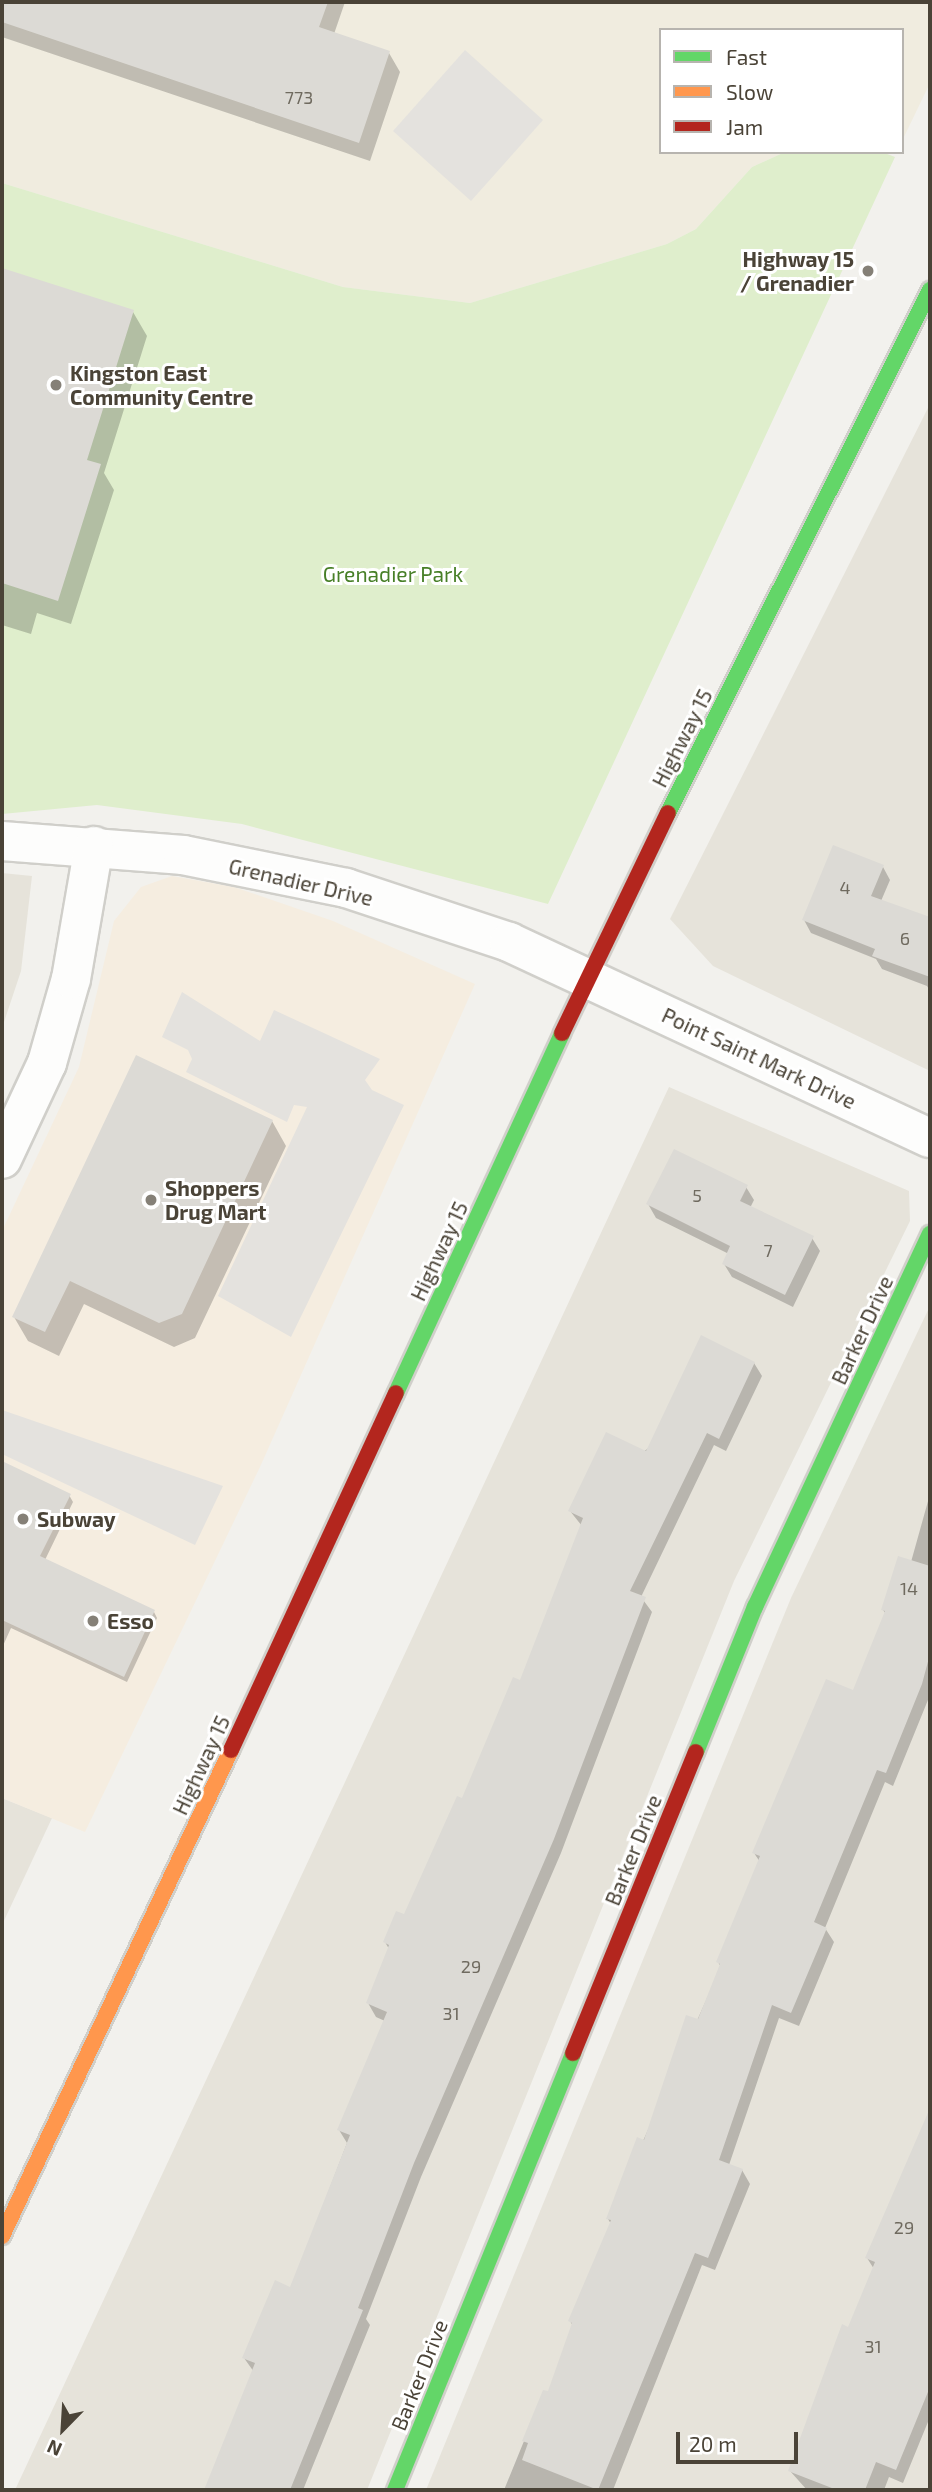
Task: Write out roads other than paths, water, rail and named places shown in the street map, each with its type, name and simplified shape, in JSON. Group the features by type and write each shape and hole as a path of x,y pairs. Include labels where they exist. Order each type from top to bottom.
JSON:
{"main road":[{"name":"Highway 15","path":"2,2236 587,978 930,290"},
{"name":"Barker Drive","path":"395,2490 755,1606 930,1234"}],"street":[{"name":"Grenadier Drive","path":"2,841 94,846 183,855 346,888 509,942 587,978"},
{"path":"2,1159 47,1063 71,979 94,846"},
{"name":"Point Saint Mark Drive","path":"587,978 930,1138"}],"place":[{"name":"Highway 15 / Grenadier","path":"868,271"},
{"name":"Kingston East Community Centre","path":"56,385"},
{"name":"Shoppers Drug Mart","path":"151,1200"},
{"name":"Subway","path":"23,1519"},
{"name":"Esso","path":"93,1621"}],"park label":[{"name":"Grenadier Park","path":"393,574"}]}
